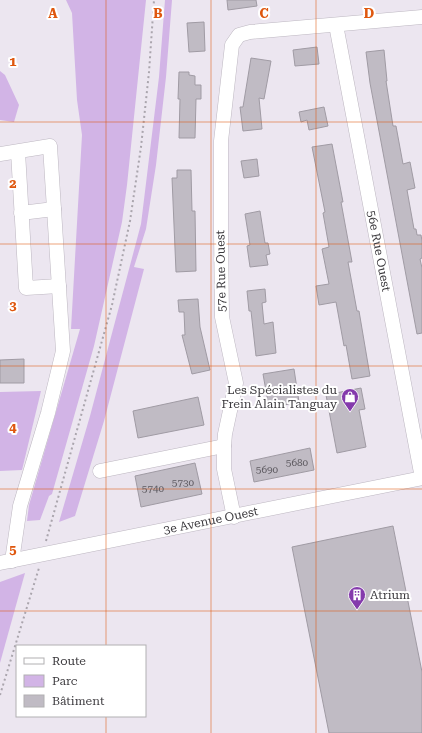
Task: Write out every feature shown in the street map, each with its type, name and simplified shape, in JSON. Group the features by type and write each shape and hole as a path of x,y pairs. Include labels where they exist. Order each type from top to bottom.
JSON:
{"street":[{"path":"336,25 422,17"},
{"name":"57e Rue Ouest","path":"234,517 224,469 224,446 225,434 236,383 222,317 221,231 221,141 232,44 239,35 250,32 336,25"},
{"name":"56e Rue Ouest","path":"336,25 422,478"},
{"path":"0,154 50,146 63,351 48,413 20,506 6,562"},
{"path":"18,152 26,288 58,286"},
{"path":"21,213 54,209"},
{"path":"100,471 224,446"},
{"name":"3e Avenue Ouest","path":"6,562 422,478"}],"path":[{"path":"47,539 110,312 130,221 141,147 149,72 154,0"},
{"path":"0,696 39,567"}],"green space":[{"path":"66,0 146,0 122,222 94,346 52,494 49,496 40,520 27,521 29,505 80,329 71,329 82,135 77,100 72,13"},
{"path":"165,0 172,0 166,77 156,165 146,229 134,267 144,269 104,421 75,516 59,522 90,416 141,224 159,77"},
{"path":"0,71 5,75 19,105 14,122 0,120"},
{"path":"41,391 22,470 0,471 0,392"},
{"path":"25,573 0,663 0,582"}],"building":[{"path":"227,0 256,0 257,6 228,10"},
{"path":"204,22 205,51 189,52 187,23"},
{"path":"317,47 319,64 295,66 293,50"},
{"path":"384,50 386,81 393,126 396,126 403,164 410,162 415,188 407,190 414,229 416,229 417,235 421,235 422,241 422,258 420,259 422,268 422,333 417,334 370,83 366,52"},
{"path":"251,58 271,61 264,99 259,98 262,129 243,131 240,107 243,107"},
{"path":"179,72 189,72 189,75 195,76 195,85 201,85 201,99 196,99 195,138 179,138"},
{"path":"324,107 328,126 309,130 307,120 301,122 299,112"},
{"path":"332,144 352,262 348,262 357,311 359,311 370,376 352,379 336,302 319,305 316,286 329,284 322,249 329,247 323,213 325,212 312,147"},
{"path":"257,159 259,176 244,178 241,161"},
{"path":"177,170 191,170 192,211 195,211 196,271 176,272 172,178 177,178"},
{"path":"260,211 265,243 268,243 270,254 266,255 268,265 250,267 247,246 250,245 245,214"},
{"path":"265,289 266,302 262,303 264,324 273,322 276,353 256,356 251,311 249,311 247,291"},
{"path":"198,299 200,327 210,370 192,374 182,335 185,335 184,312 179,312 178,300"},
{"path":"24,359 24,383 0,383 0,360"},
{"path":"294,369 299,402 269,408 263,374"},
{"path":"361,388 365,409 359,410 366,447 337,453 326,395"},
{"path":"198,397 204,425 138,438 133,411"},
{"path":"310,448 314,470 254,482 250,461"},
{"path":"195,463 202,494 141,507 135,476"},
{"name":"Atrium","path":"393,526 422,672 422,733 329,733 292,547"}],"place":[{"name":"Les Spécialistes du Frein Alain Tanguay","path":"350,412"},
{"name":"Atrium","path":"357,610"}]}
